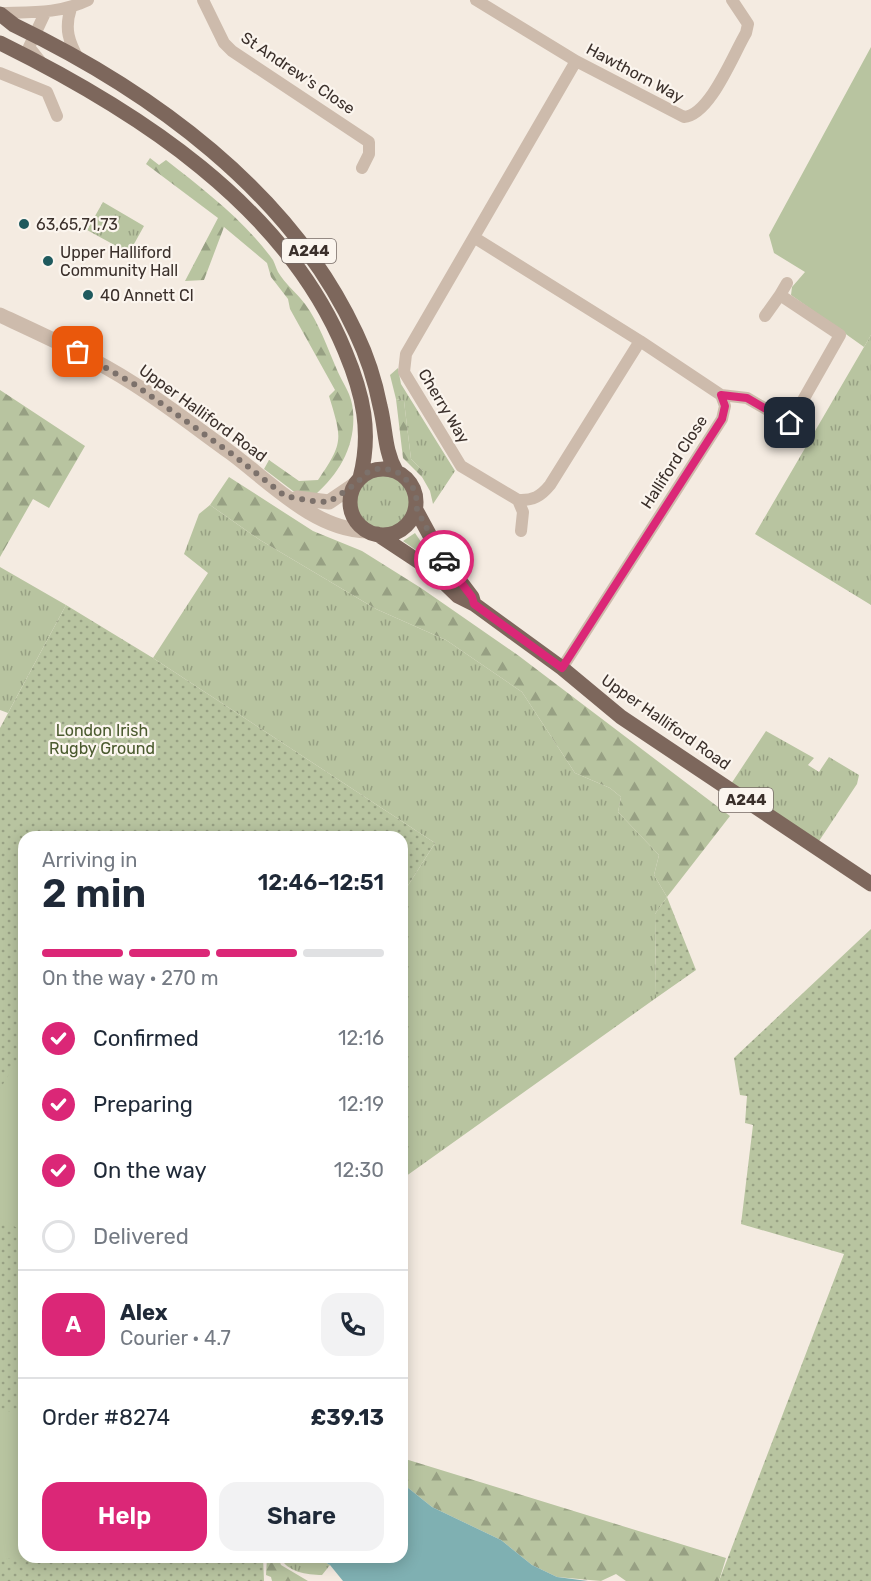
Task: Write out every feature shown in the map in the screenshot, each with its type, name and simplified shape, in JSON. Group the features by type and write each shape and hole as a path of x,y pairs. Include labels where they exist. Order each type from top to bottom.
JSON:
{"main road":[{"name":"A244","path":"0,13 14,26 132,91 164,114 247,182 297,235 335,293 360,342 376,387 387,452 396,471"},
{"name":"A244","path":"0,44 45,66 152,131 195,164 260,224 301,272 334,325 361,392 367,430 357,482"},
{"path":"381,468 396,471 411,484 416,494 417,510 400,531 388,535 372,533 353,516 350,504 357,482 368,472 381,468"},
{"name":"Upper Halliford Road","path":"417,510 441,556 472,597 474,604"},
{"name":"Upper Halliford Road","path":"372,533 430,569 458,596 474,604 562,668 621,717 871,884"}],"street":[{"path":"0,13 45,13 71,8 88,0"},
{"name":"St Andrew's Close","path":"202,0 224,43 232,51 369,142 369,154 362,168"},
{"name":"Hawthorn Way","path":"476,0 576,61 677,115 692,116 705,106 746,33 748,24 732,0"},
{"path":"71,8 66,29 70,44 80,61"},
{"path":"45,13 34,36 30,52 45,66"},
{"name":"Cherry Way","path":"518,500 461,466 404,372 406,354 576,61"},
{"path":"0,73 47,92 57,116"},
{"path":"475,238 640,341 721,395 747,398 790,423 840,335 780,295"},
{"path":"765,316 787,282"},
{"name":"Upper Halliford Road","path":"0,315 78,352 134,384 232,454 285,496 350,531 372,533"},
{"path":"521,531 523,512 518,500 535,499 550,485 640,341"},
{"name":"Halliford Close","path":"562,668 722,419 725,406 721,395"},
{"name":"Upper Halliford Road","path":"285,496 329,502 357,482"}],"green space":[{"path":"871,47 871,335 864,347 791,295 792,287 805,272 774,253 769,235"},
{"path":"150,158 159,165 166,160 209,194 250,232 273,260 281,276 305,304 319,327 349,394 353,423 349,447 339,468 315,495 293,491 264,469 269,460 299,481 318,480 333,457 338,440 338,431 329,396 335,390 290,309 288,299 271,277 267,263 224,227 204,280 185,281 218,218 146,164"},
{"path":"103,202 144,226 129,253 87,230"},
{"path":"871,335 871,605 755,534"},
{"path":"398,368 401,384 455,471 433,504 430,491 422,477 423,471 411,459 404,401 396,399 390,375"},
{"path":"0,390 85,446 49,508 33,499 0,557"},
{"path":"396,399 404,401 411,459 423,471 422,477 403,458"},
{"path":"383,475 393,477 402,483 408,492 410,502 408,512 402,521 393,527 383,529 373,527 364,521 358,512 356,502 358,492 364,483 373,477"},
{"path":"229,477 313,531 362,551 421,588 519,656 730,816 667,897 654,875 659,855 618,812 621,797 610,788 575,773 522,692 446,640 376,609 260,540 210,505"},
{"path":"210,505 260,540 376,609 446,640 522,692 575,773 610,788 621,797 618,812 659,855 654,875 667,897 655,914 656,998 408,1175 408,886 435,843 153,658 208,573 184,554 199,514"},
{"path":"415,533 436,564 403,541"},
{"path":"0,567 66,605 8,713 0,710"},
{"name":"London Irish Rugby Ground","path":"66,605 153,658 435,843 408,886 408,831 18,831 18,1563 263,1563 264,1581 0,1581 0,728"},
{"path":"766,731 814,758 808,765 819,772 829,757 859,775 857,784 819,841 731,784"},
{"path":"667,897 696,970 656,998 655,914"},
{"path":"871,929 871,1581 719,1581 844,1254 741,1224 753,1125 745,1123 747,1096 740,1095 734,1058"},
{"path":"18,1060 18,1228 0,1218 0,1089"},
{"path":"0,1412 18,1412 18,1558 0,1558"},
{"path":"408,1460 726,1558 719,1581 626,1581 616,1574 601,1581 557,1577 532,1565 501,1540 432,1507 408,1488"},
{"path":"267,1563 280,1563 308,1581 272,1581 271,1577 266,1575"},
{"path":"284,1563 326,1563 330,1565 322,1575 298,1572"}],"water":[{"path":"408,1488 432,1507 501,1540 532,1565 557,1577 588,1581 343,1581 326,1563 408,1563"}],"way so far":[{"path":"78,352 134,384 232,454 285,496 329,502 368,472 381,468 396,471 406,477 411,484 416,494 417,510 422,522 444,560"}],"place":[{"name":"63,65,71,73","path":"24,224"},
{"name":"Upper Halliford Community Hall","path":"48,261"},
{"name":"40 Annett Cl","path":"88,295"}],"route":[{"path":"444,560 472,597 474,604 562,668 722,419 725,406 721,395 747,398 790,423"}]}
